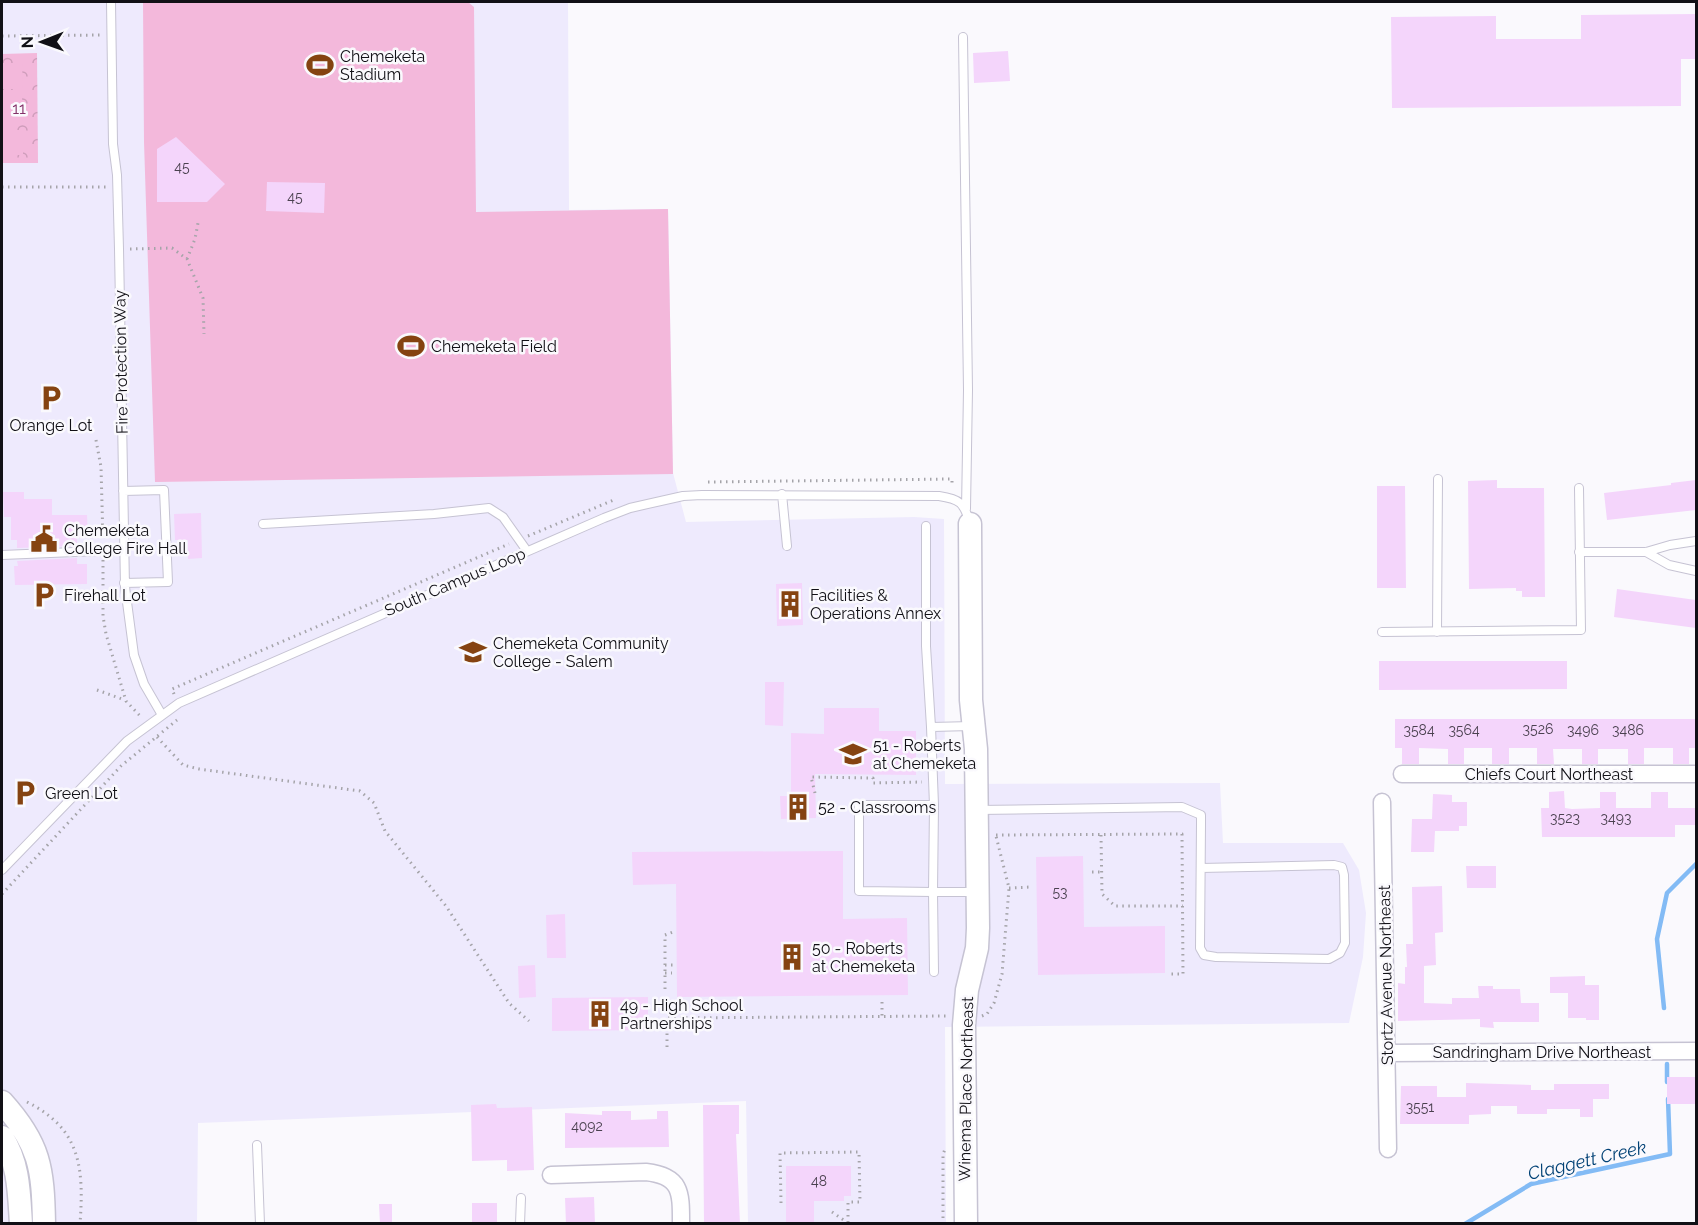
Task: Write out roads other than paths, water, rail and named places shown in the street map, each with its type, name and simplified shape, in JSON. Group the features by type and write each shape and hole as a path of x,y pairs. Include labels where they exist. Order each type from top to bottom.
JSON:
{"street":[{"name":"Winema Place Northeast","path":"966,1224 964,1025 967,990 977,948 976,749 973,726 968,517"},
{"name":"Chiefs Court Northeast","path":"1402,774 1696,774"},
{"name":"Stortz Avenue Northeast","path":"1382,802 1389,1149"},
{"name":"Sandringham Drive Northeast","path":"1388,1053 1696,1051"},
{"path":"11,1100 17,1119 36,1151 41,1168 44,1186 44,1224"},
{"path":"2,1137 11,1153 16,1170 21,1224"},
{"path":"551,1175 646,1172 662,1174 676,1185 681,1196 681,1224"}],"lane":[{"name":"Fire Protection Way","path":"111,2 113,144 119,249 124,583 134,655 144,684 162,714"},
{"path":"963,37 968,517"},
{"path":"1437,632 1438,479"},
{"path":"1383,632 1581,630 1579,488"},
{"path":"123,491 164,490 168,582 124,583"},
{"path":"782,494 787,546"},
{"name":"South Campus Loop","path":"2,870 127,741 179,703 630,508 693,496 907,495 952,498 961,503 968,517"},
{"path":"262,524 388,517 489,508 503,517 527,551"},
{"path":"926,526 926,646 934,805 934,972"},
{"path":"1580,552 1646,552 1696,541"},
{"path":"2,555 123,550"},
{"path":"1646,552 1670,565 1696,571"},
{"path":"931,727 973,726"},
{"path":"934,805 859,805 859,891 977,892"},
{"path":"976,810 1182,807 1201,815 1200,948 1204,955 1329,958 1340,953 1345,943 1342,867 1334,865 1201,868"},
{"path":"257,1145 260,1224"},
{"path":"520,1198 520,1224"}],"waterway":[{"name":"Claggett Creek","path":"1664,1008 1657,939 1667,893 1696,864"},
{"name":"Claggett Creek","path":"1667,1064 1667,1082"},
{"name":"Claggett Creek","path":"1465,1224 1531,1184 1670,1154 1668,1099"}],"place":[{"name":"Chemeketa Stadium","path":"320,65"},
{"name":"Chemeketa Field","path":"411,346"},
{"name":"Orange Lot","path":"51,398"},
{"name":"Chemeketa College Fire Hall","path":"44,539"},
{"name":"Firehall Lot","path":"44,595"},
{"name":"Facilities & Operations Annex","path":"790,604"},
{"name":"Chemeketa Community College - Salem","path":"473,652"},
{"name":"51 - Roberts at Chemeketa","path":"853,754"},
{"name":"Green Lot","path":"25,793"},
{"name":"52 - Classrooms","path":"798,807"},
{"name":"50 - Roberts at Chemeketa","path":"792,957"},
{"name":"49 - High School Partnerships","path":"600,1014"}],"park label":[{"name":"11","path":"19,108"}]}
